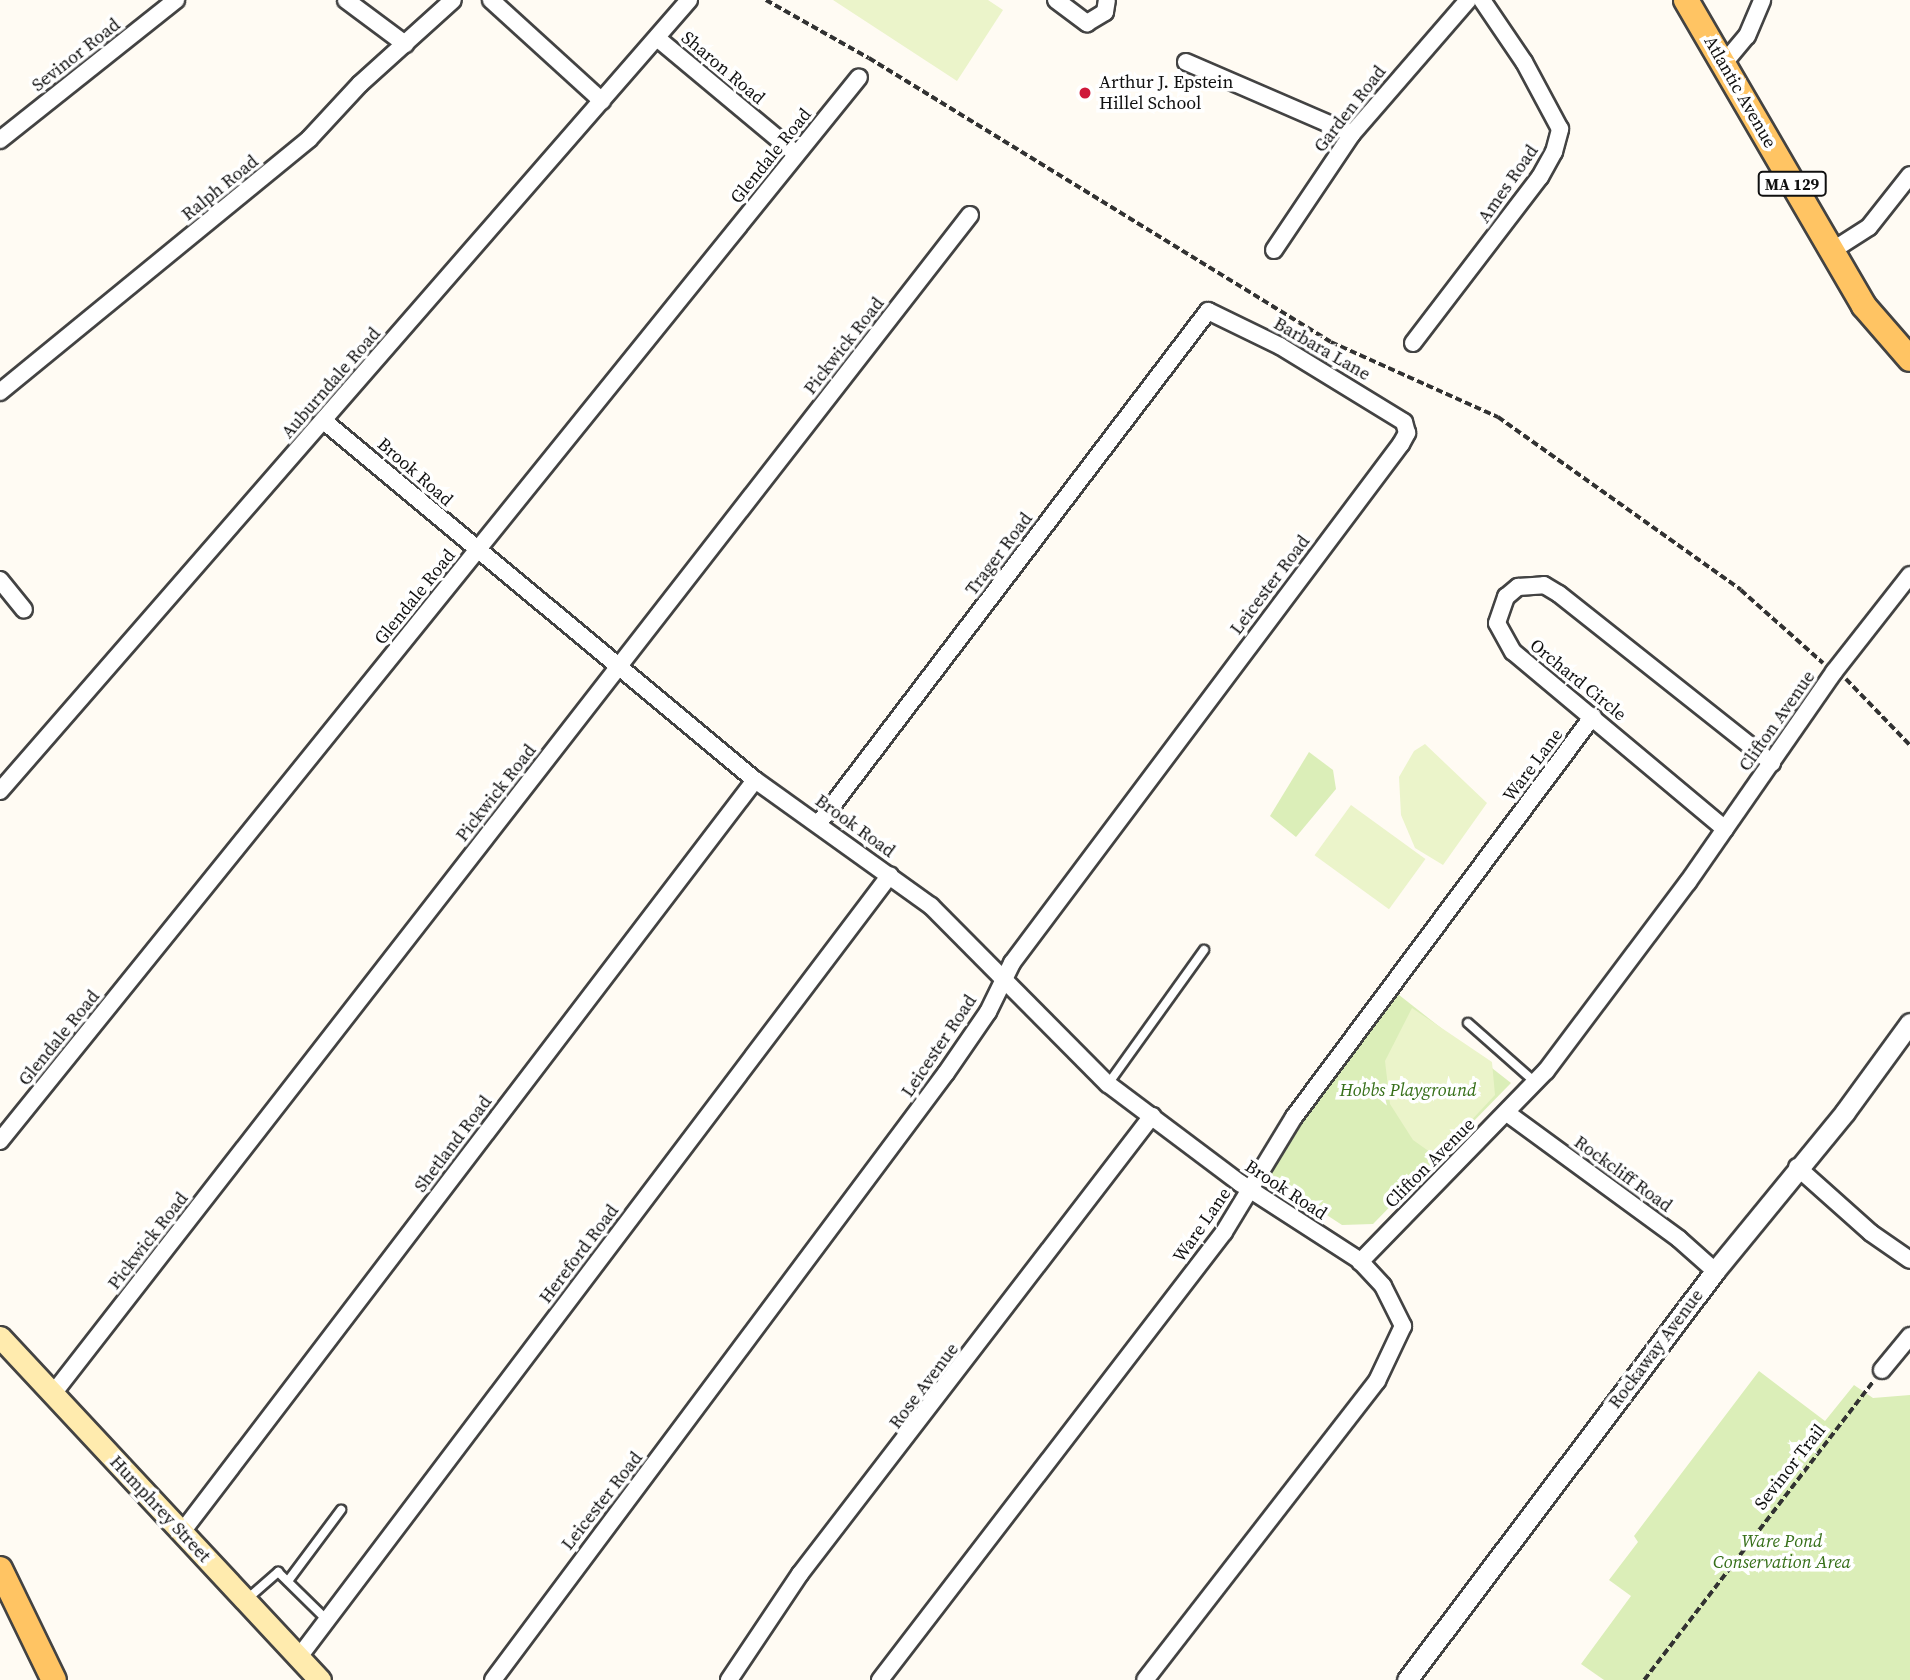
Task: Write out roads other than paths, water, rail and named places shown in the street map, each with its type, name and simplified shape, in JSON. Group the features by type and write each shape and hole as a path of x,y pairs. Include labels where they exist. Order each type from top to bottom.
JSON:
{"main road":[{"name":"Atlantic Avenue","path":"1686,0 1830,252 1864,306 1910,359"},
{"name":"Humphrey Street","path":"0,1337 320,1680"},
{"path":"0,1569 54,1680"}],"street":[{"name":"Sevinor Road","path":"0,140 176,0"},
{"path":"346,0 405,44"},
{"name":"Ralph Road","path":"0,392 309,139 453,0"},
{"path":"491,0 602,101"},
{"name":"Auburndale Road","path":"0,791 325,422 689,0"},
{"path":"1056,0 1087,23 1105,12 1107,0"},
{"name":"Garden Road","path":"1274,250 1352,134 1468,0"},
{"name":"Ames Road","path":"1413,343 1540,177 1554,152 1560,129 1524,62 1482,0"},
{"path":"1724,63 1747,36 1762,0"},
{"name":"Sharon Road","path":"657,38 796,154"},
{"path":"1186,62 1352,134"},
{"name":"Glendale Road","path":"0,1141 859,76"},
{"path":"1830,252 1869,227 1910,175"},
{"name":"Pickwick Road","path":"52,1395 970,215"},
{"name":"Barbara Lane","path":"1210,312 1339,381 1404,422 1406,428"},
{"name":"Trager Road","path":"819,823 1190,330 1210,312"},
{"name":"Brook Road","path":"325,422 755,780 890,875 965,937 1003,981 1108,1084 1250,1190 1360,1262"},
{"name":"Leicester Road","path":"493,1680 946,1073 1003,981 1228,671 1401,444 1406,428"},
{"name":"Clifton Avenue","path":"1360,1262 1507,1113 1608,992 1833,673 1910,575"},
{"path":"0,580 24,610"},
{"name":"Orchard Circle","path":"1725,829 1593,716 1513,652 1501,636 1497,623 1506,597 1518,587 1544,585 1559,594 1772,763"},
{"name":"Ware Lane","path":"880,1680 1216,1242 1294,1117 1593,716"},
{"name":"Shetland Road","path":"182,1532 755,780"},
{"name":"Hereford Road","path":"299,1657 890,875"},
{"name":"Rockaway Avenue","path":"1415,1677 1715,1271 1797,1167 1845,1112 1910,1023"},
{"name":"Rockcliff Road","path":"1507,1113 1679,1239 1715,1271"},
{"name":"Rose Avenue","path":"729,1680 800,1574 1152,1116"},
{"path":"1797,1167 1871,1233 1910,1259"},
{"path":"1145,1680 1377,1381 1395,1349 1403,1326 1383,1286 1360,1262"},
{"path":"1882,1370 1910,1336"}],"lane":[{"path":"1108,1084 1204,950"},
{"path":"1468,1023 1535,1082"},
{"path":"288,1581 341,1510"},
{"path":"246,1600 278,1572 327,1620"}],"place":[{"name":"Arthur J. Epstein Hillel School","path":"1085,93"}],"park label":[{"name":"Hobbs Playground","path":"1408,1090"},
{"name":"Ware Pond Conservation Area","path":"1782,1552"}]}
